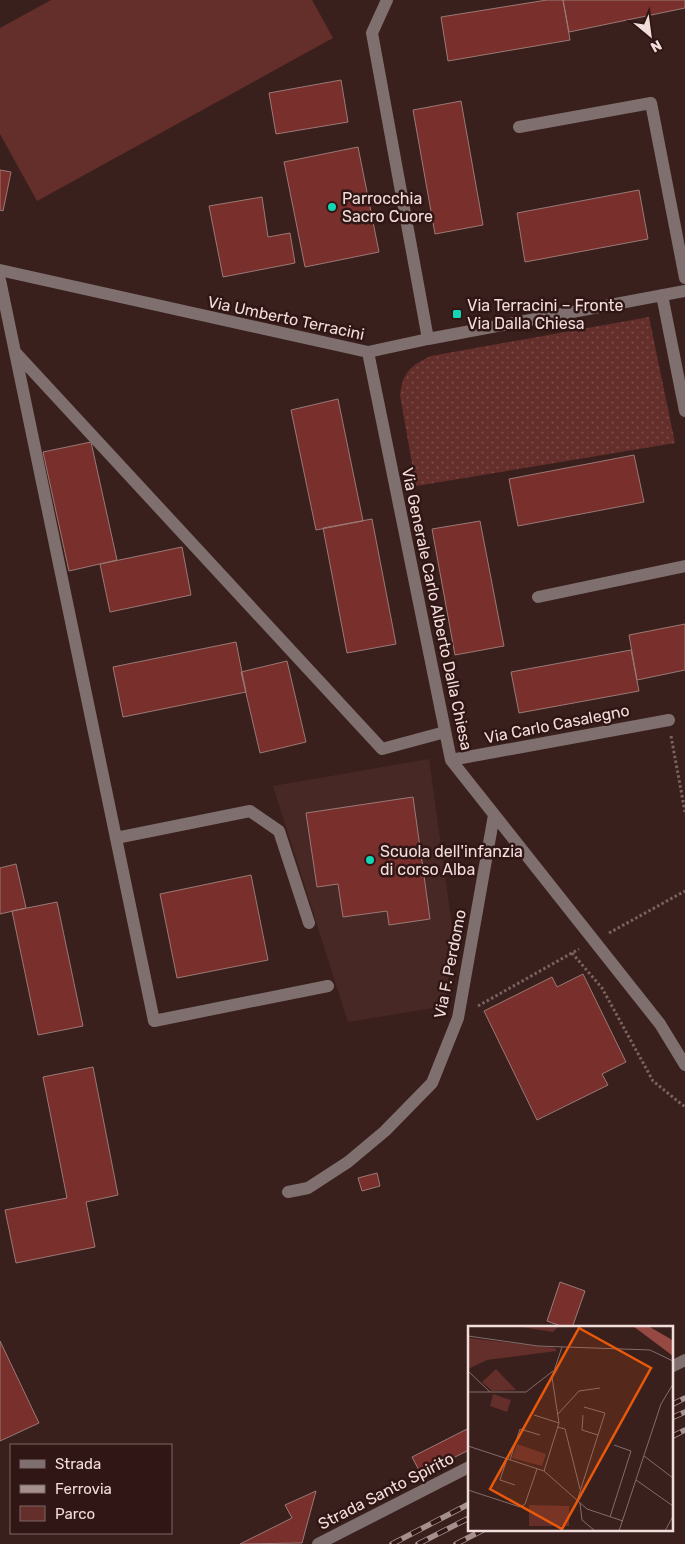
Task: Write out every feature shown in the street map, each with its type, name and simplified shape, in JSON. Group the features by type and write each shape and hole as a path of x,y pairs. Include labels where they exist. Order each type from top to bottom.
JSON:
{"street":[{"path":"388,0 372,33 428,339"},
{"path":"519,127 651,103 685,278"},
{"name":"Via Umberto Terracini","path":"0,270 368,352 685,291"},
{"path":"0,280 154,1021 328,986"},
{"path":"662,295 685,411"},
{"path":"15,352 382,749 445,732"},
{"name":"Via Generale Carlo Alberto Dalla Chiesa","path":"368,352 451,760 660,1024 685,1065"},
{"path":"538,597 685,566"},
{"name":"Via Carlo Casalegno","path":"451,760 668,720"},
{"path":"116,838 250,811 278,831 309,923"},
{"name":"Via F. Perdomo","path":"288,1192 308,1188 348,1162 385,1131 432,1083 458,1018 494,814"},
{"path":"672,1366 685,1360"},
{"name":"Strada Santo Spirito","path":"318,1544 468,1469"}],"path":[{"path":"668,720 685,812"},
{"path":"458,1018 685,891"},
{"path":"572,953 602,988 653,1080 685,1107"}],"shaded area":[{"name":"Scuola dell'infanzia di corso Alba","path":"429,759 453,934 445,1006 348,1022 273,786"}],"green space":[{"path":"51,0 312,0 333,38 37,201 0,134 0,28"},
{"path":"649,317 675,443 416,486 400,395 406,375 418,363 431,356"}],"building":[{"path":"547,0 563,0 570,40 448,61 441,17"},
{"path":"563,0 685,0 685,8 569,32"},
{"path":"341,80 348,122 276,134 269,93"},
{"path":"461,101 483,225 435,234 413,110"},
{"name":"Parrocchia Sacro Cuore","path":"358,147 379,252 305,267 284,162"},
{"path":"0,170 11,172 3,211 0,210"},
{"path":"639,190 648,239 525,262 517,213"},
{"path":"262,197 268,237 290,233 295,263 223,277 209,206"},
{"path":"338,399 363,521 316,530 291,410"},
{"path":"91,442 117,560 69,571 43,452"},
{"path":"634,455 644,502 518,526 509,479"},
{"path":"372,519 396,644 347,653 323,528"},
{"path":"480,521 504,646 455,655 432,529"},
{"path":"182,547 191,595 110,612 100,564"},
{"path":"685,624 685,670 637,680 629,635"},
{"path":"236,642 246,692 123,717 113,667"},
{"path":"631,650 639,691 519,713 511,672"},
{"path":"287,661 306,742 260,753 241,672"},
{"path":"413,797 430,919 389,925 387,911 343,917 338,884 317,887 306,813"},
{"path":"16,864 26,908 0,914 0,868"},
{"path":"251,875 268,960 177,978 160,894"},
{"path":"57,902 83,1026 38,1035 12,911"},
{"path":"583,974 626,1062 602,1074 608,1085 537,1120 484,1011 552,977 557,987"},
{"path":"93,1067 118,1195 86,1202 95,1247 16,1263 5,1210 67,1198 43,1077"},
{"path":"377,1173 380,1186 362,1191 358,1178"},
{"path":"560,1282 585,1291 573,1326 561,1326 547,1321"},
{"path":"0,1341 39,1423 0,1441"},
{"path":"468,1429 468,1450 421,1474 412,1457"},
{"path":"316,1491 302,1543 240,1544 292,1518 285,1505"}],"railway":[{"path":"672,1404 685,1398"},
{"path":"672,1418 685,1412"},
{"path":"672,1436 685,1430"},
{"path":"392,1544 468,1505"},
{"path":"418,1544 468,1519"},
{"path":"456,1544 479,1532"}],"place":[{"name":"Parrocchia Sacro Cuore","path":"332,207"},
{"name":"Via Terracini – Fronte Via Dalla Chiesa","path":"457,314"},
{"name":"Scuola dell'infanzia di corso Alba","path":"370,860"}]}
